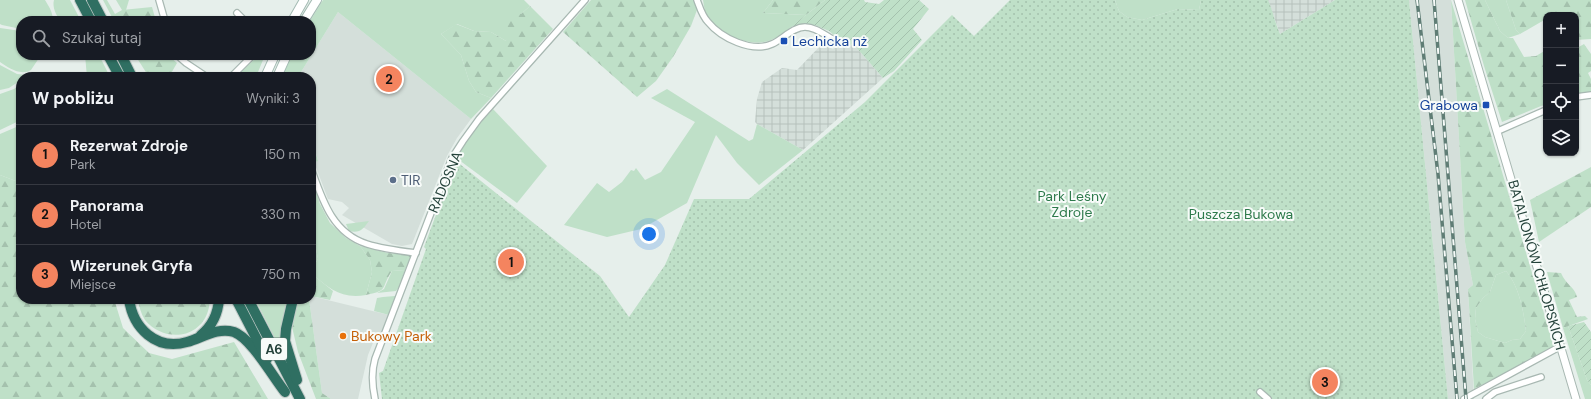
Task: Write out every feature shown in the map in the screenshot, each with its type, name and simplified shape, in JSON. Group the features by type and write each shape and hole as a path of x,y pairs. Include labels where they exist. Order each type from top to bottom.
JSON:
{"highway":[{"path":"80,0 88,16"},
{"path":"92,0 100,16"},
{"path":"111,60 117,72"},
{"path":"124,60 130,72"},
{"path":"130,304 134,320 139,327 150,336 162,342 174,344 186,342 212,333 224,331 240,336 252,348 286,396"},
{"path":"196,338 206,331 212,322 217,312 218,304"},
{"name":"A6","path":"239,304 286,396"},
{"name":"A6","path":"251,304 300,399"},
{"path":"292,304 285,340 293,370 304,399"}],"main road":[{"path":"295,16 304,0"},
{"path":"307,16 317,0"},
{"path":"267,72 273,60"},
{"path":"279,72 285,60"}],"street":[{"path":"159,0 164,16"},
{"name":"RADOSNA","path":"375,399 372,368 452,158 463,141 501,94 585,0"},
{"path":"697,0 705,19 717,30 743,44 752,46 766,46 798,29 806,27 814,29 836,41"},
{"name":"BATALIONÓW CHŁOPSKICH","path":"1458,0 1498,131 1576,399"},
{"path":"237,13 240,16"},
{"path":"182,60 199,72"},
{"path":"236,72 248,60"},
{"path":"1579,97 1591,95"},
{"path":"1498,131 1543,111"},
{"path":"316,182 324,204 330,215 343,230 350,235 366,244 416,253"},
{"path":"1464,399 1561,346"},
{"path":"1486,399 1495,392 1541,377"},
{"path":"1493,384 1497,399"},
{"path":"1260,392 1268,399"}],"shaded area":[{"path":"1268,0 1335,0 1280,34"},
{"path":"1409,0 1451,0 1465,242 1473,285 1468,289 1474,399 1448,399"},
{"path":"338,12 471,119 457,138 447,156 412,244 402,246 392,244 342,215 349,208 342,202 328,199 316,167 316,161 318,160 316,153 316,72 301,72 308,60 316,60 316,48"},
{"path":"841,41 855,46 883,78 803,150 755,122 757,99 762,82 782,68 797,70 822,44 833,49"},
{"path":"316,297 389,315 381,338 375,338 368,355 358,399 331,399 322,393 310,304 316,304"}],"green space":[{"path":"0,0 45,0 52,12 53,16 16,16 16,28 0,24"},
{"path":"54,0 70,0 78,16 58,16 54,6"},
{"path":"103,0 107,0 115,14 122,10 152,7 155,16 111,16"},
{"path":"116,0 129,0 126,10 122,10"},
{"path":"323,0 524,0 530,6 521,14 506,41 491,32 474,31 457,24 441,34 461,55 469,81 476,92 491,98 471,119 338,12 316,48 316,16 313,16"},
{"path":"591,0 694,0 697,10 691,26 673,57 656,81 637,97 563,32"},
{"path":"703,0 773,0 763,13 806,15 785,32 771,40 763,42 747,41 738,39 716,26 707,15"},
{"path":"773,0 825,0 806,15 763,13"},
{"path":"825,0 864,0 865,2 879,4 884,0 919,0 929,9 913,29 922,40 894,71 883,78 855,46 841,41 829,31 815,25 792,26"},
{"name":"Park Leśny Zdroje","path":"1010,0 1115,0 1119,11 1127,17 1142,20 1178,9 1199,10 1201,0 1268,0 1280,34 1335,0 1409,0 1448,399 382,399 379,373 383,371 426,249 424,247 456,161 600,276 629,317 665,265 694,199 749,199 865,102 952,15 974,36"},
{"path":"1115,0 1201,0 1199,10 1178,9 1142,20 1127,17 1119,11"},
{"path":"1451,0 1554,347 1474,389 1468,289 1473,285 1465,242","holes":["1506,271 1511,277 1518,292 1526,331 1520,339 1505,343 1485,337 1478,332 1475,319 1476,308 1483,298 1490,292 1496,275"]},
{"path":"1465,0 1485,0 1500,31 1508,38 1513,38 1524,57 1536,56 1543,52 1543,105 1502,122"},
{"path":"1485,0 1506,0 1516,30 1520,34 1508,38 1500,31"},
{"path":"1506,0 1591,0 1591,39 1579,40 1579,12 1543,12 1543,21 1520,34 1516,30"},
{"path":"530,6 553,29 491,98 476,92 469,81 461,55 441,34 456,24 474,31 491,32 506,41 508,19 515,13 521,14"},
{"path":"0,28 16,30 16,60 38,60 31,70 27,72 19,72 0,62"},
{"path":"1584,44 1591,54 1591,71 1588,73 1591,79 1591,92 1579,94 1579,48"},
{"path":"85,60 102,60 108,72 87,72"},
{"path":"138,60 174,60 177,63 172,72 146,72"},
{"path":"254,60 263,60 258,72 241,72"},
{"path":"290,60 308,60 301,72 284,72"},
{"path":"0,65 16,73 16,83 9,88 0,90"},
{"path":"16,88 16,122 0,130 0,94"},
{"path":"667,89 749,141 753,139 757,124 803,150 759,185 737,163 716,135 687,203 641,229 607,237 564,225 597,183 609,192 622,182 631,170 634,171 636,168 645,180 661,172 695,122 651,98"},
{"path":"493,109 547,166 517,203 455,157 472,132"},
{"path":"16,127 16,181 0,175 0,134"},
{"path":"1591,167 1591,207 1539,242 1530,200"},
{"path":"0,175 16,181 16,304 116,304 123,328 149,353 172,359 234,342 268,399 0,399"},
{"path":"316,192 320,204 330,223 346,238 360,246 370,260 372,272 366,295 350,296 336,292 330,288 316,277 316,262 318,259 316,249"},
{"path":"369,221 363,228 356,232 349,231 346,224"},
{"path":"360,246 388,253 413,255 405,270 392,271 382,290 366,295 372,272 370,260"},
{"path":"316,249 318,259 316,262"},
{"path":"405,270 396,291 377,293 384,289 392,271"},
{"path":"1506,271 1511,277 1518,292 1526,331 1520,339 1505,343 1485,337 1478,332 1475,319 1476,308 1483,298 1490,292 1496,275"},
{"path":"1547,272 1561,273 1576,293 1577,297 1569,300 1577,317 1585,316 1588,319 1563,328"},
{"path":"316,277 333,291 330,300 316,297"},
{"path":"395,296 389,315 374,311 377,298"},
{"path":"139,304 209,304 208,311 203,321 197,328 180,335 161,332 153,327 145,320"},
{"path":"258,304 289,304 282,352"},
{"path":"296,304 310,304 322,393 331,399 316,399 298,352 292,327"},
{"path":"1584,322 1591,332 1591,385 1587,380 1568,326"},
{"path":"1568,326 1587,380 1591,385 1591,399 1585,399 1563,328"}],"railway":[{"path":"1417,0 1438,174 1457,399"},
{"path":"1434,0 1466,399"}],"place":[{"name":"Lechicka nż","path":"784,41"},
{"name":"Panorama","path":"389,79"},
{"name":"Grabowa","path":"1486,105"},
{"name":"TIR","path":"393,180"},
{"name":"Rezerwat Zdroje","path":"511,262"},
{"name":"Bukowy Park","path":"343,336"},
{"name":"Wizerunek Gryfa","path":"1325,382"}],"park label":[{"name":"Puszcza Bukowa","path":"1241,214"}]}
